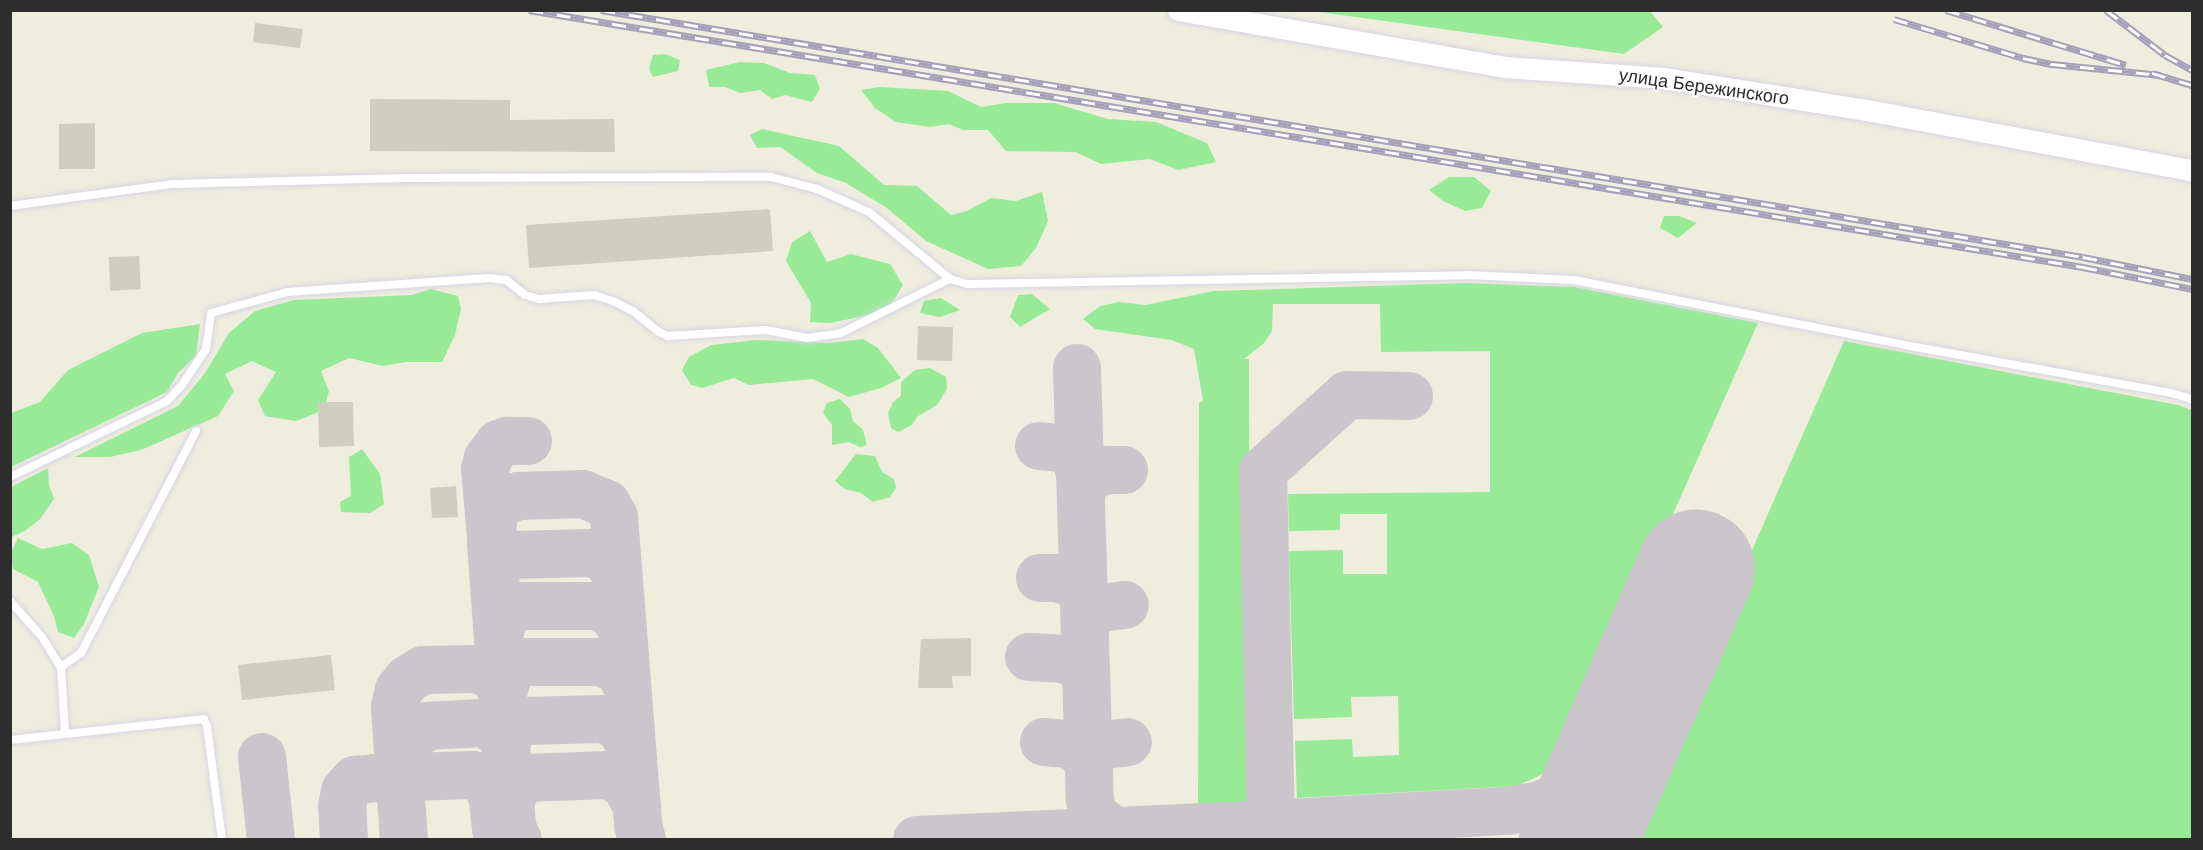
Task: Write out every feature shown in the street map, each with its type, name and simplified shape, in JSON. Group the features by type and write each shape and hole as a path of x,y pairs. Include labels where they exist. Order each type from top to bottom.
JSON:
{"main road":[{"name":"улица Бережинского","path":"1178,10 1504,67 1665,78 1867,110 2193,170"}],"lane":[{"path":"10,206 172,184 416,178 771,177 817,189 869,212 950,279 968,284 1466,275 1574,280 2193,399"},
{"path":"10,477 167,401 182,385 206,349 211,313 287,292 489,278 506,280 525,295 540,299 594,295 633,311 659,332 668,336 765,330 807,338 841,333 950,279"},
{"path":"61,667 81,652 196,431"},
{"path":"10,601 42,636 61,667 65,733"},
{"path":"10,740 204,719 207,726 222,840"}],"green space":[{"path":"1312,11 1650,11 1663,27 1624,54"},
{"path":"665,54 680,60 678,71 653,77 649,69 653,55"},
{"path":"740,62 764,63 790,73 815,75 820,89 812,102 785,95 772,99 760,90 740,93 725,87 709,87 706,70"},
{"path":"880,87 948,91 981,107 1006,103 1054,103 1108,119 1156,122 1207,143 1216,162 1178,170 1150,159 1101,164 1076,152 1006,151 988,130 963,130 949,124 930,127 896,122 875,108 861,90"},
{"path":"762,129 839,146 884,185 917,186 951,215 967,211 991,198 1016,201 1042,192 1048,221 1036,248 1021,266 988,269 926,241 887,208 846,183 817,173 780,147 757,148 750,135"},
{"path":"1449,177 1474,177 1491,191 1482,208 1465,211 1443,201 1429,190"},
{"path":"1664,216 1679,216 1697,223 1678,238 1660,228"},
{"path":"810,231 827,262 851,254 890,264 903,285 892,303 874,314 830,323 810,322 811,303 786,261 792,242"},
{"path":"1466,283 1575,287 1758,323 1565,757 1545,773 1517,786 1297,798 1295,741 1352,739 1353,757 1399,755 1398,696 1351,697 1352,717 1294,719 1289,551 1343,550 1343,574 1387,574 1387,514 1340,514 1340,530 1289,531 1288,494 1490,492 1490,351 1381,352 1380,304 1273,304 1272,331 1264,343 1244,359 1249,359 1250,806 1198,810 1199,403 1203,400 1194,349 1172,340 1095,329 1083,319 1100,306 1119,302 1145,305 1214,291"},
{"path":"431,289 458,296 461,309 455,335 442,362 406,362 383,366 349,358 321,371 329,391 324,410 296,421 265,416 258,400 276,372 252,361 225,374 234,391 218,416 141,450 110,457 75,457 178,406 205,373 229,333 255,311 294,300 412,295"},
{"path":"1032,294 1050,309 1020,327 1010,317 1018,295"},
{"path":"941,298 960,310 940,317 920,313 924,301"},
{"path":"200,324 196,356 178,373 167,392 11,467 11,413 40,402 68,370 142,333"},
{"path":"863,339 878,348 901,378 881,388 849,397 813,379 749,385 734,378 702,388 691,385 682,370 689,357 711,345 756,340 829,343"},
{"path":"1844,341 2178,405 2192,410 2192,839 1625,839"},
{"path":"930,368 946,377 947,389 937,405 918,416 912,425 898,432 891,428 888,413 893,402 901,396 901,382 915,370"},
{"path":"840,399 850,409 853,421 863,430 867,445 860,447 849,442 832,445 832,425 823,413 827,403"},
{"path":"362,449 380,474 384,504 370,513 341,512 340,502 351,496 349,457"},
{"path":"856,454 875,456 882,472 894,479 896,488 890,497 873,502 861,493 845,489 835,481"},
{"path":"48,468 49,485 54,499 40,519 25,531 11,537 11,487"},
{"path":"18,538 42,549 72,543 89,555 99,587 84,624 74,638 58,632 54,616 38,582 13,569 11,552"}],"building":[{"path":"255,23 303,29 300,48 253,42"},
{"path":"370,99 510,100 510,120 614,119 615,152 370,151"},
{"path":"95,123 95,169 59,169 59,124"},
{"path":"770,209 773,251 529,268 526,225"},
{"path":"139,256 141,289 110,291 109,257"},
{"path":"918,326 953,327 952,361 917,360"},
{"path":"318,402 353,402 354,446 319,447"},
{"path":"456,486 458,517 432,518 430,488"},
{"path":"971,638 971,676 952,676 953,688 918,688 921,639"},
{"path":"331,655 335,690 242,700 238,665"}],"taxiway":[{"path":"1077,368 1090,800 1094,816 1115,831"},
{"path":"1271,824 1263,471 1347,395 1409,396"},
{"path":"491,537 485,469 488,458 499,444 507,441 528,441"},
{"path":"1039,446 1067,449 1077,461 1080,474"},
{"path":"1081,496 1084,484 1090,477 1105,470 1124,470"},
{"path":"518,840 513,830 511,816 491,542 494,515 501,503 518,496 583,494 607,504 614,517 638,825 642,840"},
{"path":"495,579 499,564 510,555 592,553 609,561 619,583"},
{"path":"1040,578 1056,578 1073,583 1079,589 1084,601"},
{"path":"1085,627 1088,619 1100,608 1125,605"},
{"path":"499,637 504,616 522,606 597,606 614,615 623,632"},
{"path":"1029,657 1067,659 1080,668 1086,677"},
{"path":"503,693 509,672 519,664 527,662 601,662 618,670 627,685"},
{"path":"404,840 395,707 399,690 408,679 423,670 477,669 493,675 503,693"},
{"path":"506,750 508,735 515,725 522,721 604,719 621,728 632,751"},
{"path":"399,761 409,739 427,726 481,723 489,725 503,738 506,750"},
{"path":"1044,742 1069,744 1082,753 1088,763"},
{"path":"1088,763 1091,756 1104,745 1128,742"},
{"path":"262,757 271,840"},
{"path":"917,840 1507,811 1536,806 1564,796 1608,770"},
{"path":"344,840 342,807 345,791 355,780 376,778 473,775 480,778 492,795 497,834"},
{"path":"510,808 513,792 526,778 609,775 625,784 637,807"}],"runway":[{"path":"1578,840 1696,568"}],"railway":[{"path":"529,10 2083,267 2192,289"},
{"path":"601,10 2083,257 2192,279"},
{"path":"1946,10 2126,65"},
{"path":"2106,10 2165,55 2192,70"},
{"path":"1894,19 2023,58 2052,64 2160,75"},
{"path":"2152,73 2192,85"}]}
